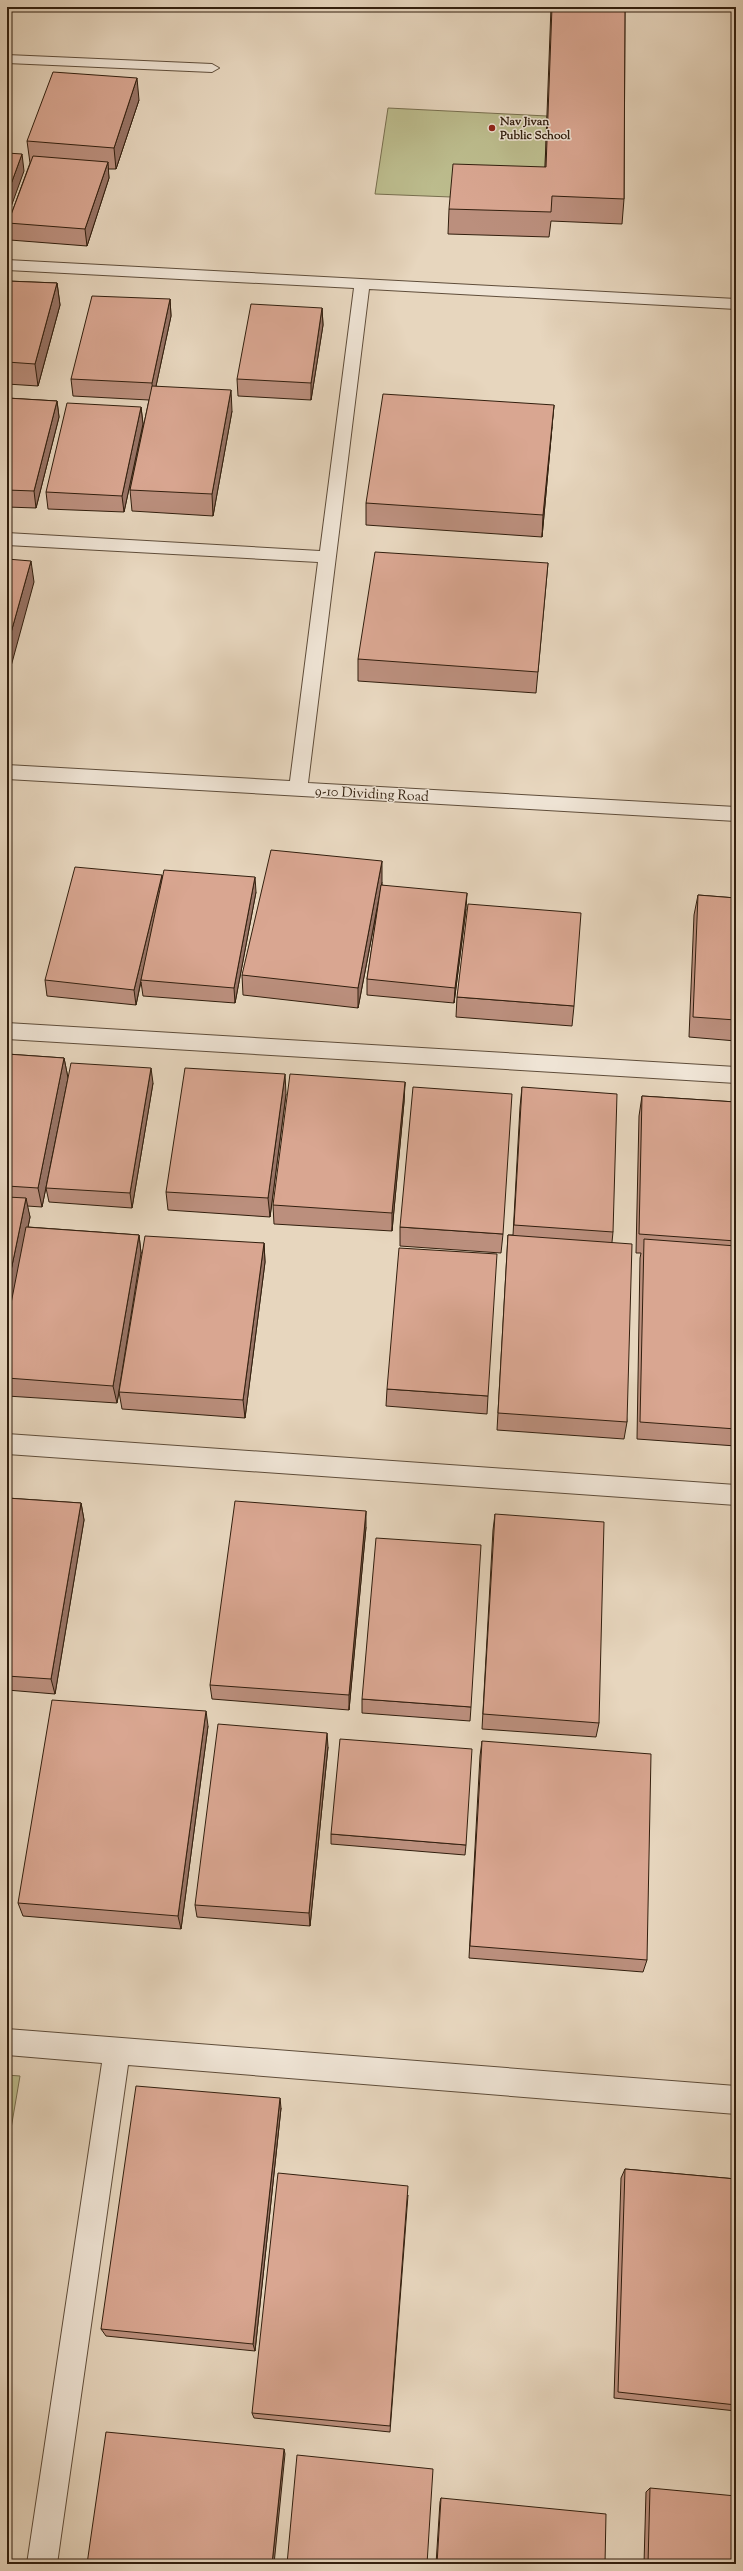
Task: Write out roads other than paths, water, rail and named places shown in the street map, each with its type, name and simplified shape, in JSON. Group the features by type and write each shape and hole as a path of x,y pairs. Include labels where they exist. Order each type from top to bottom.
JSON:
{"street":[{"path":"7,59 212,68"},
{"path":"7,265 736,304"},
{"path":"298,789 362,284"},
{"path":"7,539 327,557"},
{"name":"9-10 Dividing Road","path":"7,772 736,814"},
{"path":"7,1031 736,1075"},
{"path":"7,1444 736,1494"},
{"path":"7,2042 736,2100"},
{"path":"42,2564 117,2050"}],"place":[{"name":"Nav Jivan Public School","path":"492,128"}]}
